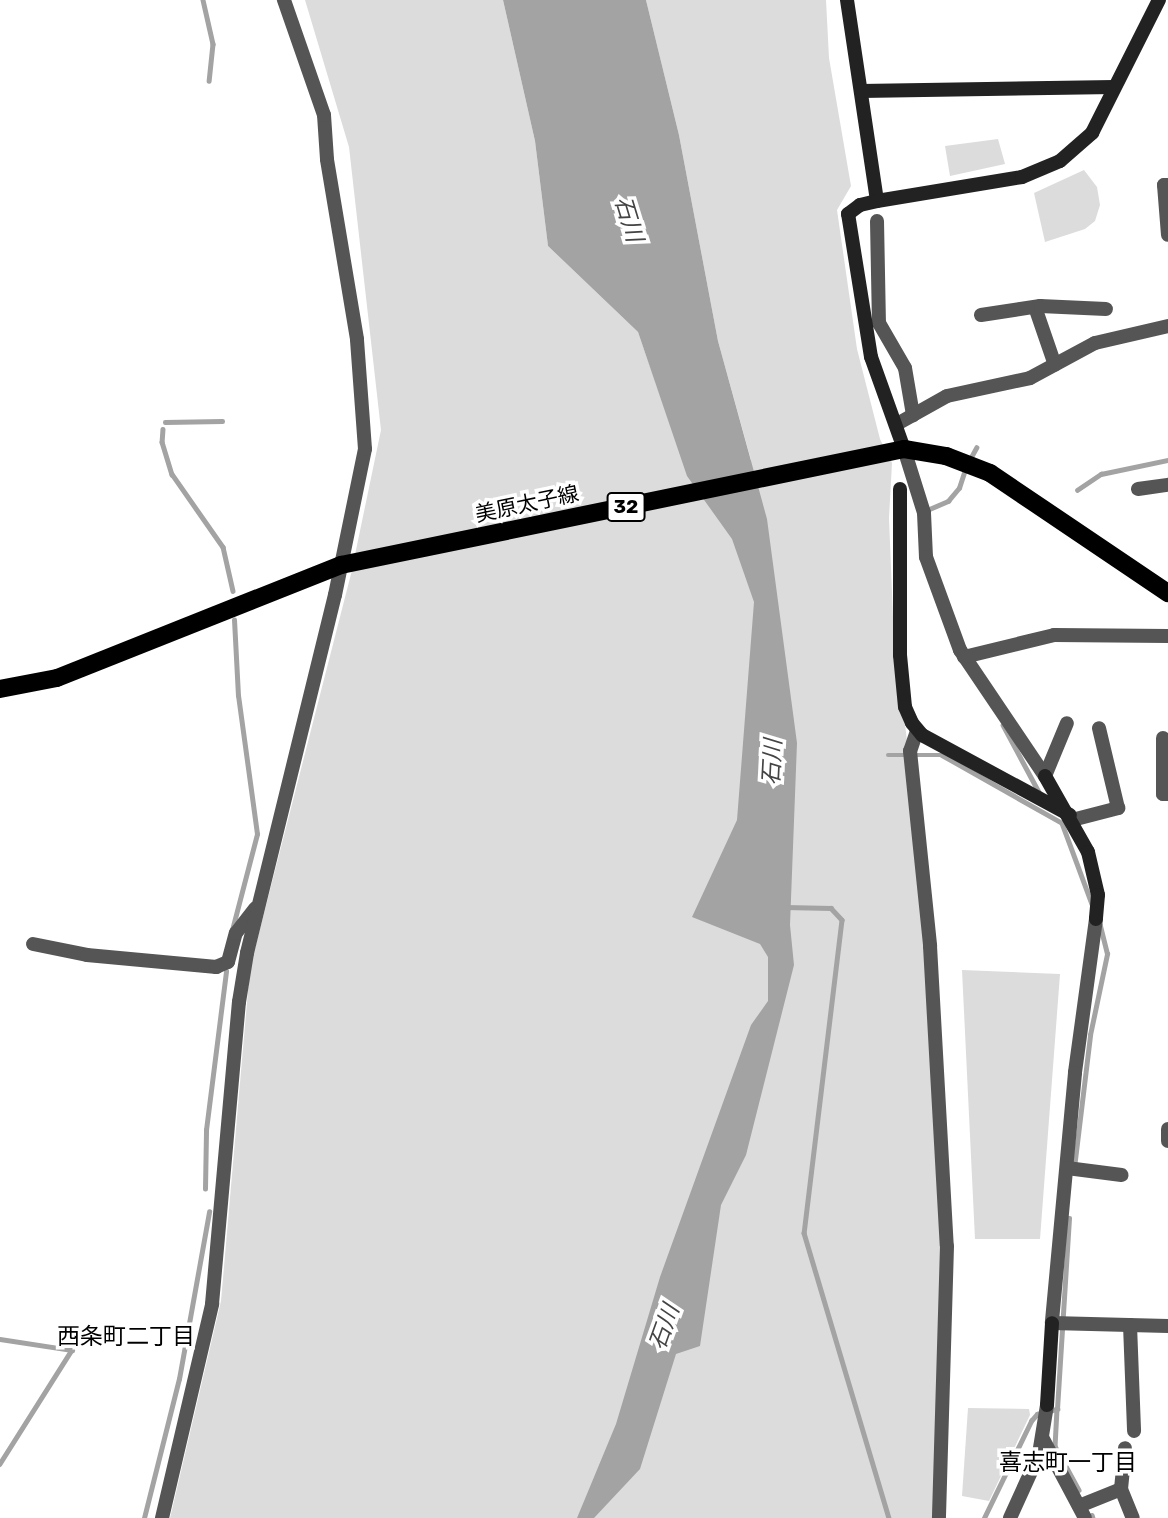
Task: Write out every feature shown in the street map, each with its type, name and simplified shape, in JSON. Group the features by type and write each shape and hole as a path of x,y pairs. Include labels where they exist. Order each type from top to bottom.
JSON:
{"main road":[{"name":"美原太子線","path":"0,689 57,678 349,564 899,450 946,456 990,473 1168,593"}],"street":[{"path":"162,1518 212,1304 239,1002 258,905 349,564 365,449 356,339 327,159 324,115 284,0"},
{"path":"847,0 877,201"},
{"path":"1099,728 1118,808 1071,818 918,731 905,707 900,655 900,489 897,424 871,357 848,214 877,201 1022,177 1060,161 1092,133 1159,0"},
{"path":"861,91 1114,87"},
{"path":"1168,185 1164,185 1168,234"},
{"path":"877,221 879,323 905,368 913,415"},
{"path":"1035,307 1055,365"},
{"path":"981,315 1035,307 1106,309"},
{"path":"897,424 947,396 1030,378 1096,343 1168,326"},
{"path":"899,450 924,513 926,557 964,657 1071,818 1093,873 1098,895 1073,1168 1052,1323 1043,1439 1010,1518"},
{"path":"1138,489 1168,485"},
{"path":"964,657 1054,635 1168,636"},
{"path":"1045,776 1068,723"},
{"path":"918,731 910,751 930,946 947,1246 939,1518"},
{"path":"1163,738 1163,794 1168,794"},
{"path":"33,944 87,955 216,967 228,962 236,933 258,905"},
{"path":"1168,1129 1168,1141"},
{"path":"1073,1168 1122,1175"},
{"path":"1052,1323 1168,1326"},
{"path":"1130,1325 1134,1431"},
{"path":"1043,1439 1082,1512 1121,1489"},
{"path":"1125,1448 1121,1489 1133,1518"}],"shaded area":[{"path":"305,0 503,0 535,141 548,246 638,332 688,476 751,460 718,341 679,135 646,0 826,0 829,58 851,186 837,210 857,349 880,439 892,463 889,518 893,617 918,839 941,1239 933,1518 170,1518 221,1301 250,968 351,574 381,430 349,147"},
{"path":"998,139 1005,164 950,176 945,146"},
{"path":"1084,170 1097,187 1100,205 1095,221 1085,229 1045,242 1034,193"},
{"path":"962,970 1060,974 1040,1239 975,1239"},
{"path":"968,1408 1029,1409 1030,1415 989,1501 962,1496"}],"water":[{"name":"石川","path":"503,0 646,0 679,135 718,341 767,519 797,743 790,925 794,965 746,1155 721,1205 700,1346 676,1354 640,1469 594,1518 577,1518 616,1424 660,1277 751,1025 768,1001 768,957 760,944 692,917 737,820 754,602 732,539 687,476 638,332 548,246 535,141"}],"waterway":[{"path":"203,0 213,44 209,81"},
{"path":"165,422 222,421"},
{"path":"163,429 162,442 172,474 223,547 233,591"},
{"path":"970,459 976,448"},
{"path":"1077,490 1101,474 1168,460"},
{"path":"927,510 948,501 959,488 966,467"},
{"path":"232,930 257,834 238,696 234,620"},
{"path":"1003,725 1040,794"},
{"path":"888,755 942,755 1062,823 1092,904"},
{"path":"785,907 831,908 842,920 804,1233 889,1518"},
{"path":"1074,1168 1090,1035 1107,954 1100,925"},
{"path":"205,1189 206,1130 226,971"},
{"path":"144,1518 179,1379 209,1212"},
{"path":"984,1518 1031,1421 1037,1414 1057,1409 1069,1218"},
{"path":"0,1339 72,1350 0,1464"},
{"path":"1057,1409 1055,1446 1079,1490"}],"district":[{"name":"西条町二丁目","path":"126,1336"},
{"name":"喜志町一丁目","path":"1068,1462"}]}
